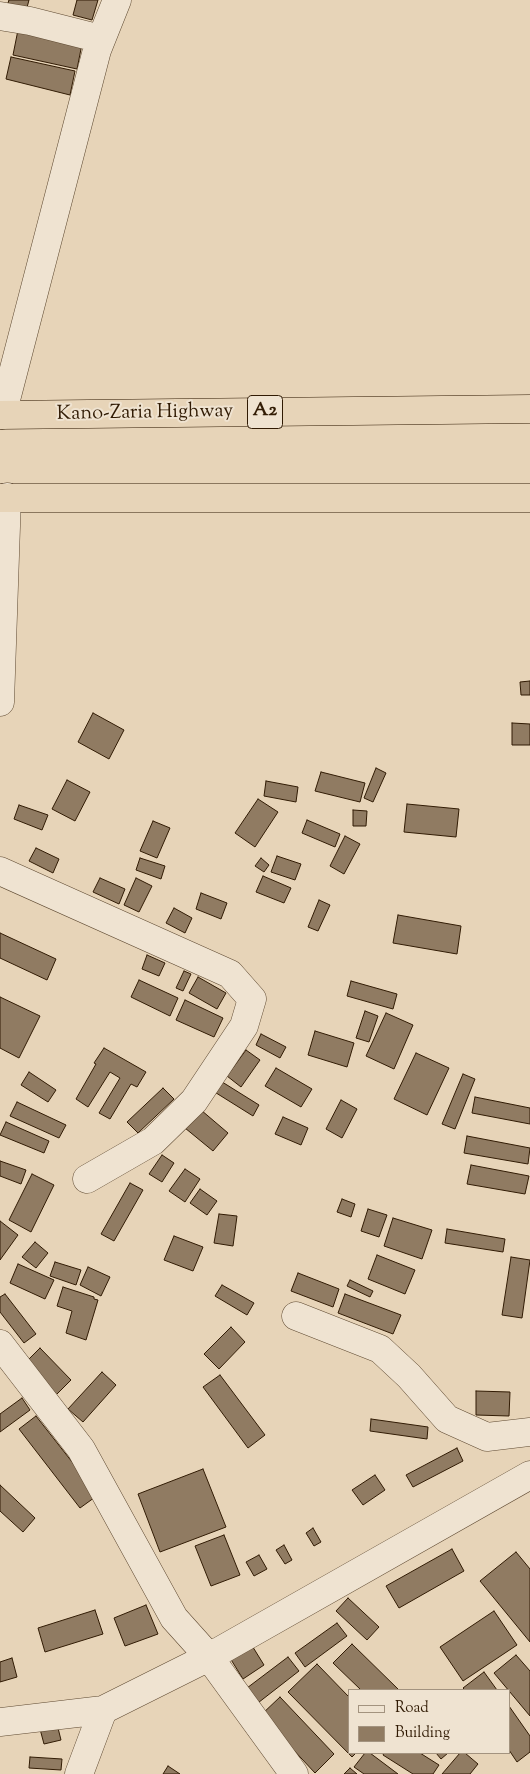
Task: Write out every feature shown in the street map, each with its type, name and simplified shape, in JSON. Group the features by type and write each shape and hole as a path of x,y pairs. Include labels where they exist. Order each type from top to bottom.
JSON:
{"highway":[{"name":"Kano-Zaria Highway","path":"1,415 530,409"},
{"path":"3,498 530,498"}],"street":[{"path":"1,415 97,50 117,0"},
{"path":"0,16 30,21 101,39"},
{"path":"0,702 3,498"},
{"path":"0,871 230,974 252,999 244,1026 194,1101 153,1141 87,1179"},
{"path":"296,1316 380,1349 409,1376 447,1419 487,1437 530,1432"},
{"path":"0,1344 81,1449 174,1618 209,1657 294,1774"},
{"path":"0,1722 103,1710 209,1657 530,1475"},
{"path":"79,1774 103,1710"}],"building":[{"path":"9,0 29,0 25,15 6,9"},
{"path":"77,0 98,0 92,20 73,15"},
{"path":"18,30 82,44 77,69 13,55"},
{"path":"11,57 75,71 70,95 6,79"},
{"path":"530,681 530,695 521,695 520,682"},
{"path":"93,713 124,730 109,759 78,742"},
{"path":"512,723 530,724 530,745 512,745"},
{"path":"376,768 386,773 373,802 364,798"},
{"path":"321,772 365,783 360,802 315,791"},
{"path":"67,780 90,792 75,821 52,809"},
{"path":"266,781 298,787 296,802 264,796"},
{"path":"258,799 278,812 255,847 235,833"},
{"path":"407,804 459,809 456,837 404,832"},
{"path":"19,805 48,815 42,830 14,819"},
{"path":"353,810 367,811 366,826 353,826"},
{"path":"307,820 340,834 335,847 302,833"},
{"path":"153,821 170,828 157,858 140,851"},
{"path":"345,836 360,844 344,874 330,866"},
{"path":"36,848 59,859 53,873 29,861"},
{"path":"277,856 301,864 295,880 271,872"},
{"path":"140,858 165,866 161,879 136,870"},
{"path":"261,858 269,865 264,872 255,866"},
{"path":"263,876 291,888 284,903 256,892"},
{"path":"100,878 125,889 119,904 93,892"},
{"path":"136,878 152,886 139,912 124,905"},
{"path":"201,893 227,903 221,919 196,909"},
{"path":"319,900 330,905 318,931 308,927"},
{"path":"174,908 192,918 185,933 166,923"},
{"path":"398,915 461,926 457,954 393,943"},
{"path":"0,933 56,959 47,980 0,958"},
{"path":"147,955 165,963 159,976 142,969"},
{"path":"184,971 191,974 183,991 176,988"},
{"path":"198,977 226,993 217,1009 189,993"},
{"path":"139,980 178,998 170,1016 131,997"},
{"path":"351,981 397,994 393,1009 347,996"},
{"path":"0,997 40,1016 19,1058 0,1048"},
{"path":"185,1000 223,1018 214,1037 176,1020"},
{"path":"365,1011 378,1016 369,1042 356,1038"},
{"path":"386,1013 413,1025 394,1069 366,1056"},
{"path":"315,1031 354,1043 347,1067 308,1055"},
{"path":"261,1034 286,1047 280,1058 256,1045"},
{"path":"104,1048 146,1072 137,1087 131,1084 110,1119 99,1113 120,1078 110,1072 88,1107 76,1099 96,1064 94,1063"},
{"path":"246,1050 260,1060 241,1087 227,1076"},
{"path":"416,1053 449,1068 427,1115 394,1099"},
{"path":"276,1068 312,1089 301,1107 265,1086"},
{"path":"29,1072 56,1090 48,1102 21,1085"},
{"path":"463,1074 475,1079 455,1129 442,1124"},
{"path":"219,1080 259,1105 253,1116 213,1091"},
{"path":"163,1088 174,1099 138,1133 127,1122"},
{"path":"475,1097 530,1108 530,1124 472,1113"},
{"path":"341,1100 357,1109 342,1138 326,1129"},
{"path":"17,1102 66,1125 59,1138 10,1116"},
{"path":"201,1110 228,1133 213,1151 185,1128"},
{"path":"283,1117 308,1128 301,1145 275,1134"},
{"path":"6,1122 49,1141 44,1153 0,1135"},
{"path":"467,1136 530,1148 528,1164 464,1153"},
{"path":"162,1155 174,1163 162,1182 149,1174"},
{"path":"0,1161 26,1170 21,1184 0,1176"},
{"path":"471,1165 529,1176 525,1194 467,1184"},
{"path":"185,1169 200,1179 185,1202 169,1191"},
{"path":"32,1174 54,1185 31,1232 9,1220"},
{"path":"130,1183 143,1190 114,1241 101,1234"},
{"path":"200,1189 217,1201 207,1215 190,1203"},
{"path":"342,1199 355,1204 351,1217 337,1212"},
{"path":"368,1209 387,1215 379,1237 361,1231"},
{"path":"219,1214 237,1216 233,1246 214,1243"},
{"path":"393,1218 432,1230 422,1259 384,1246"},
{"path":"0,1221 18,1235 0,1260"},
{"path":"447,1229 505,1239 503,1252 445,1243"},
{"path":"174,1236 203,1247 193,1271 164,1260"},
{"path":"35,1242 48,1253 36,1268 22,1257"},
{"path":"377,1255 415,1270 405,1294 368,1279"},
{"path":"511,1257 530,1260 522,1318 502,1315"},
{"path":"55,1262 81,1270 76,1285 50,1276"},
{"path":"18,1264 54,1280 45,1299 10,1283"},
{"path":"88,1267 110,1277 101,1296 80,1285"},
{"path":"298,1273 339,1289 333,1307 291,1291"},
{"path":"350,1280 373,1291 370,1297 347,1286"},
{"path":"222,1285 254,1303 247,1315 215,1296"},
{"path":"63,1287 98,1300 86,1340 66,1333 72,1311 57,1306"},
{"path":"5,1294 36,1334 24,1343 0,1312 0,1297"},
{"path":"345,1294 401,1315 393,1334 338,1313"},
{"path":"231,1327 245,1342 219,1369 204,1354"},
{"path":"40,1348 71,1380 54,1397 23,1365"},
{"path":"102,1372 116,1385 83,1422 68,1409"},
{"path":"220,1375 265,1435 248,1448 203,1387"},
{"path":"476,1391 510,1392 509,1416 476,1415"},
{"path":"22,1398 30,1410 0,1432 0,1414"},
{"path":"36,1416 98,1495 80,1508 19,1429"},
{"path":"371,1419 428,1427 427,1439 370,1431"},
{"path":"457,1448 463,1461 413,1487 406,1475"},
{"path":"203,1469 226,1527 160,1552 138,1494"},
{"path":"375,1475 385,1490 363,1505 352,1490"},
{"path":"0,1485 35,1518 23,1532 0,1511"},
{"path":"313,1528 321,1542 314,1546 306,1533"},
{"path":"224,1535 240,1575 211,1586 195,1546"},
{"path":"284,1545 292,1560 285,1564 276,1550"},
{"path":"452,1549 464,1571 399,1608 386,1586"},
{"path":"516,1552 530,1569 530,1642 480,1581"},
{"path":"259,1555 267,1569 254,1576 246,1562"},
{"path":"348,1598 379,1627 367,1640 336,1611"},
{"path":"146,1605 158,1634 125,1646 114,1618"},
{"path":"95,1610 103,1634 45,1652 38,1628"},
{"path":"494,1611 517,1645 463,1681 440,1647"},
{"path":"337,1623 347,1636 305,1667 295,1653"},
{"path":"251,1644 264,1665 243,1679 230,1658"},
{"path":"352,1644 398,1689 360,1689 333,1663"},
{"path":"516,1655 530,1671 530,1716 510,1692 510,1689 507,1689 494,1673"},
{"path":"288,1657 299,1671 254,1706 243,1691"},
{"path":"12,1658 17,1677 0,1682 0,1662"},
{"path":"317,1664 348,1696 348,1753 288,1692"},
{"path":"484,1672 496,1689 464,1689"},
{"path":"280,1697 334,1754 315,1773 261,1715"},
{"path":"510,1707 530,1736 530,1752 517,1762 510,1752"},
{"path":"57,1724 61,1740 44,1744 40,1729"},
{"path":"364,1754 371,1754 398,1774 364,1774 354,1767"},
{"path":"422,1754 439,1765 433,1774 413,1774 383,1755"},
{"path":"437,1754 447,1754 441,1759"},
{"path":"459,1754 466,1754 478,1764 470,1774 442,1774"},
{"path":"30,1757 62,1759 61,1770 29,1768"},
{"path":"168,1766 180,1774 163,1774"},
{"path":"350,1768 357,1774 344,1774"}]}
